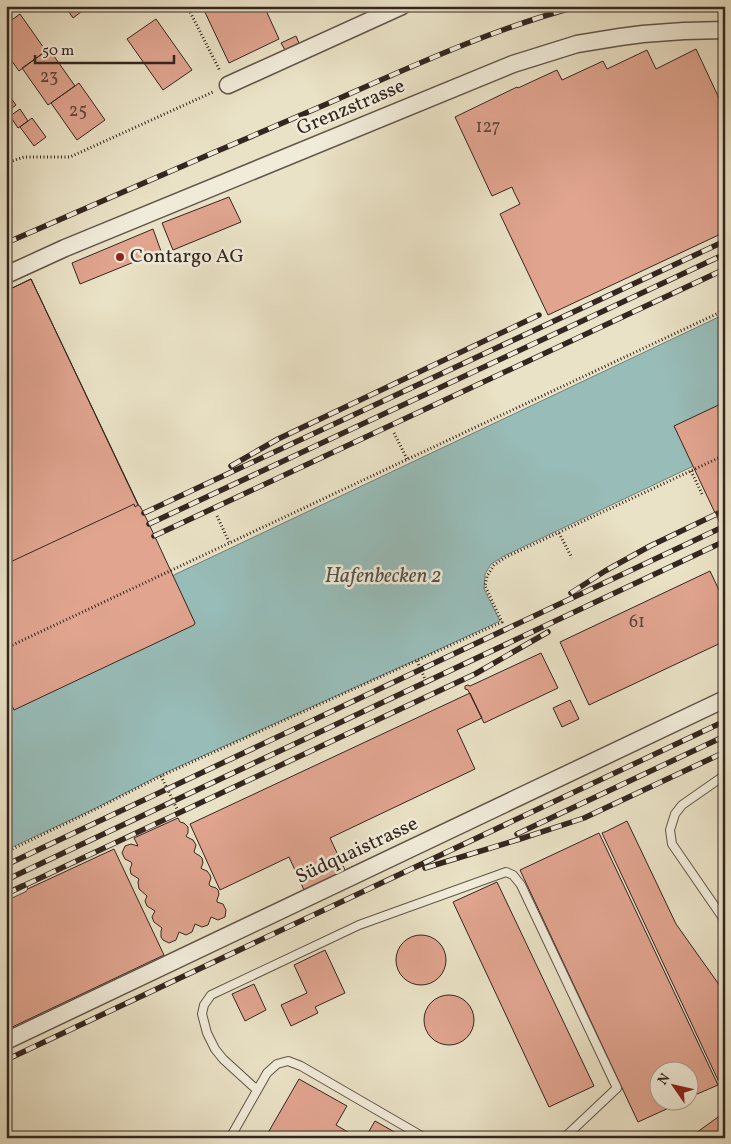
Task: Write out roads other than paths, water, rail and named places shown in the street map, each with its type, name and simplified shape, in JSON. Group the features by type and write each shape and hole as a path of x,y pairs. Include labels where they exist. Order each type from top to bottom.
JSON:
{"street":[{"path":"228,85 391,8"},
{"name":"Grenzstrasse","path":"6,275 65,248 513,64 577,44 594,41 644,34 725,30"},
{"name":"Südquaistrasse","path":"6,1040 725,700"}],"lane":[{"path":"725,775 682,805 675,814 670,830 672,844 725,921"},
{"path":"257,1090 219,1054 207,1034 202,1014 204,1005 211,995 359,925 506,872 513,875 521,885 617,1088 564,1138"},
{"path":"6,896 23,888"},
{"path":"230,1138 267,1073 277,1064 288,1061 301,1066 425,1138"}],"water":[{"name":"Hafenbecken 2","path":"725,314 725,451 504,556 491,564 485,574 484,589 500,621 160,775 96,808 6,850 6,654 81,621 178,573"}],"railway":[{"path":"6,243 483,37 579,6"},
{"path":"144,513 725,241"},
{"path":"149,524 725,254"},
{"path":"154,536 725,269"},
{"path":"231,466 278,439 539,315"},
{"path":"571,593 605,571 650,546 725,510"},
{"path":"6,865 725,526"},
{"path":"6,880 725,541"},
{"path":"6,894 475,674 548,632"},
{"path":"6,1060 725,721"},
{"path":"517,834 725,736"},
{"path":"425,868 584,818 725,752"}],"place":[{"name":"Contargo AG","path":"120,257"}]}
